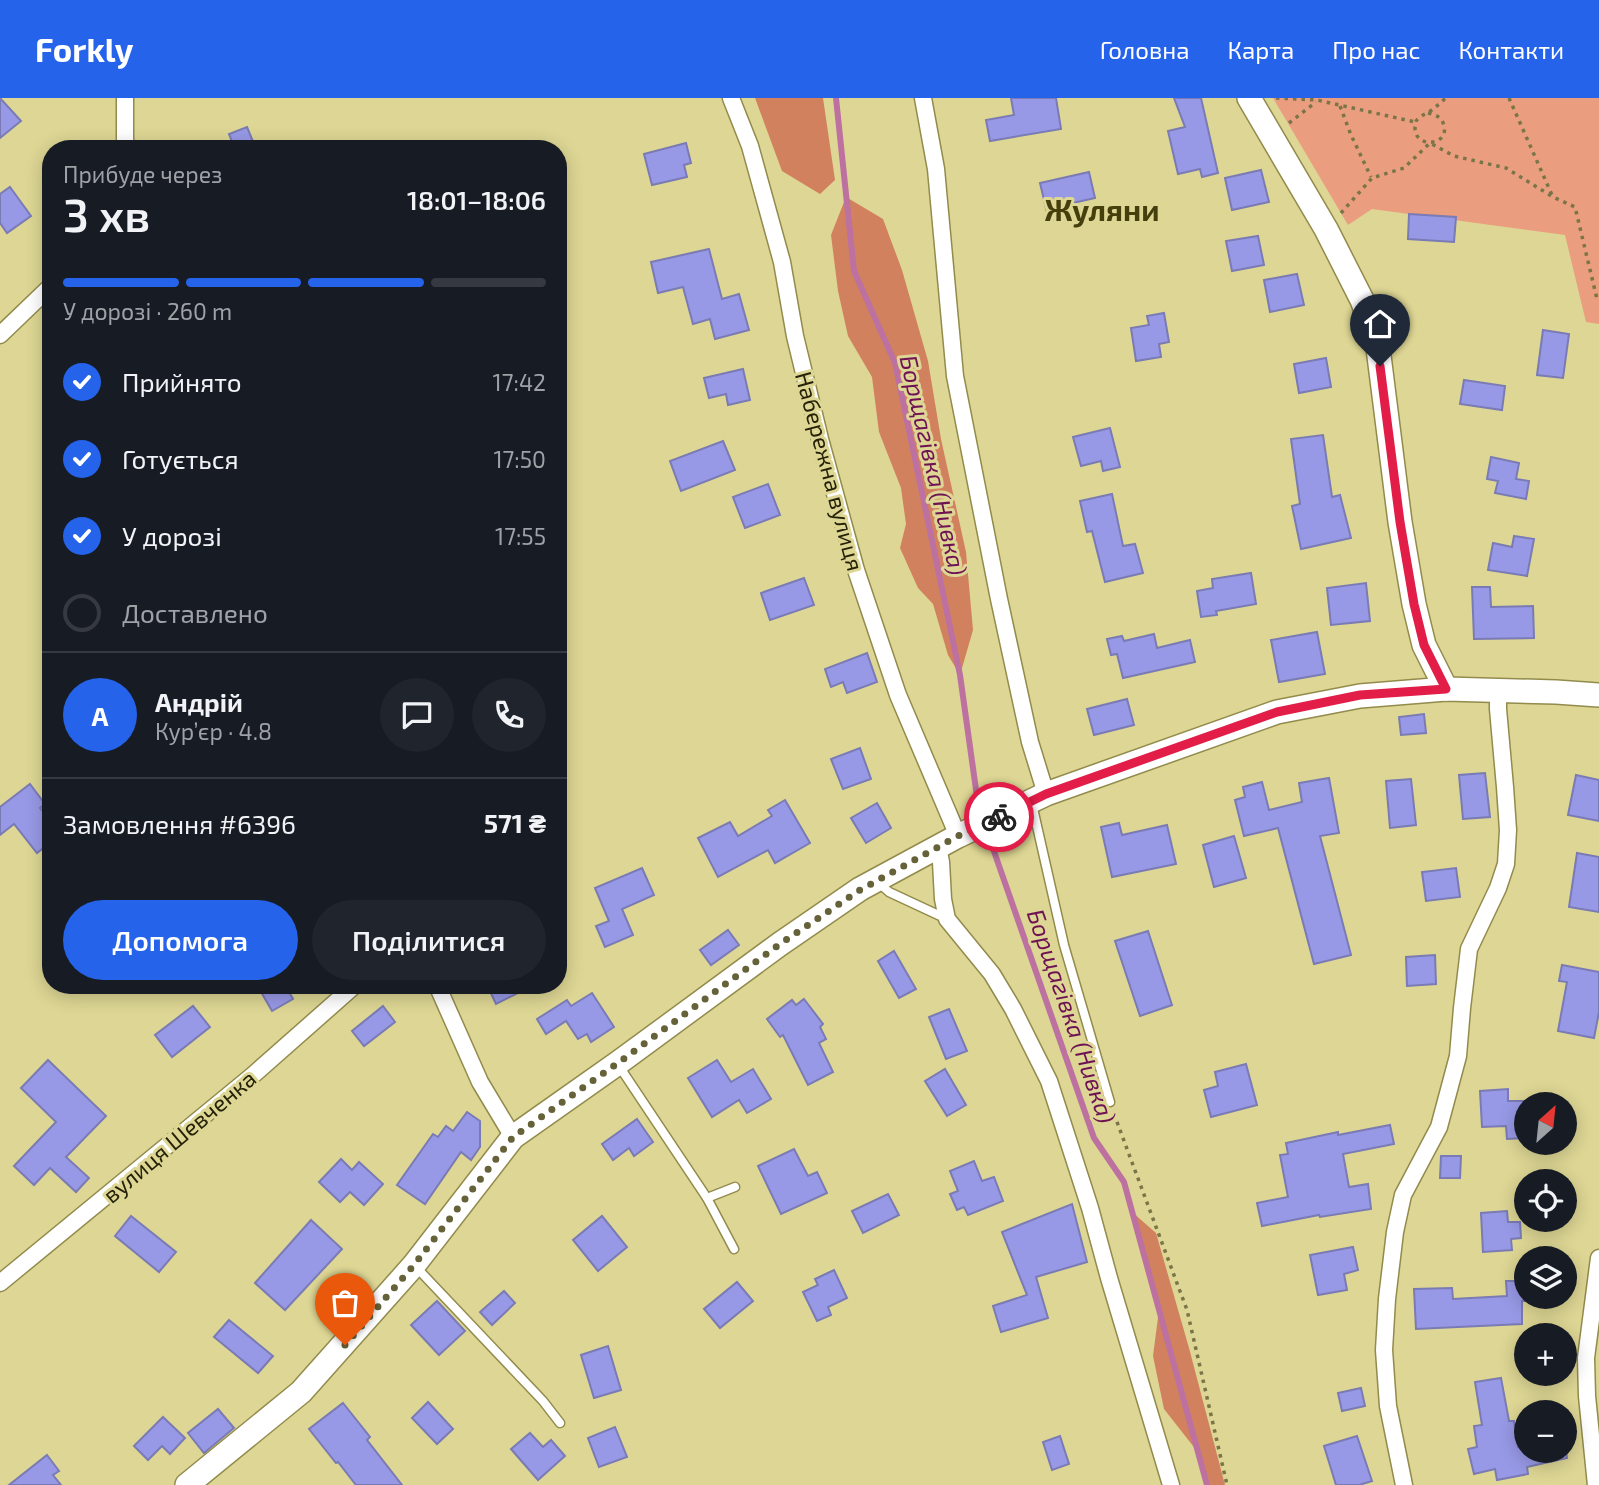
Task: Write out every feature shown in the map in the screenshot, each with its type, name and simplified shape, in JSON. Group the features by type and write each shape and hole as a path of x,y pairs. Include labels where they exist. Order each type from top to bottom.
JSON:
{"street":[{"path":"125,98 125,140"},
{"name":"Набережна вулиця","path":"731,98 750,146 782,262 795,336 816,426 856,570 898,695 958,836"},
{"path":"923,98 936,169 955,376 1030,742 1039,798"},
{"path":"1249,98 1326,229 1362,300 1377,340 1400,522 1414,604 1424,645 1446,689"},
{"path":"0,335 42,295"},
{"path":"187,1485 301,1392 414,1265 513,1137 780,944 876,881 958,836 1039,798 1277,712 1360,695 1446,689 1599,695"},
{"path":"1405,1485 1388,1406 1384,1350 1387,1299 1402,1195 1439,1127 1458,1056 1469,949 1498,888 1506,863 1508,830 1498,691"},
{"path":"937,847 947,919 992,974 1049,1081 1086,1195 1171,1485"},
{"name":"вулиця Шевченка","path":"0,1283 252,1076 345,994"},
{"path":"441,994 480,1082 513,1137"},
{"path":"1596,1485 1586,1358 1599,1258"}],"lane":[{"path":"1039,798 1064,945 1110,1102"},
{"path":"876,881 889,892 947,919"},
{"path":"618,1063 706,1198 734,1249"},
{"path":"706,1198 735,1187"},
{"path":"414,1265 543,1401 560,1423"}],"path":[{"path":"1276,98 1317,100 1415,122"},
{"path":"1446,98 1415,122 1415,133 1421,141 1454,156 1506,168 1553,197 1575,207 1599,300"},
{"path":"1508,98 1553,197"},
{"path":"1272,137 1317,100"},
{"path":"1340,106 1372,178"},
{"path":"1345,208 1372,178 1404,168 1430,144 1439,140 1444,132 1444,124 1437,116 1428,113"},
{"path":"1110,1102 1186,1310 1227,1485"}],"shaded area":[{"path":"755,98 823,98 835,180 820,194 782,171"},
{"path":"1273,98 1599,98 1599,324 1586,322 1565,235 1372,209 1348,225"},
{"path":"846,197 883,219 902,270 928,361 941,439 966,552 973,630 960,675 948,655 933,604 918,588 900,548 906,524 901,488 879,432 872,377 848,336 838,291 831,235"},
{"path":"1132,1212 1156,1233 1225,1485 1207,1485 1197,1451 1164,1409 1153,1356 1159,1310"}],"building":[{"path":"0,98 21,121 0,138"},
{"path":"1011,98 1056,98 1061,129 990,141 986,120 1014,115"},
{"path":"1174,98 1201,98 1218,173 1202,177 1200,169 1178,174 1168,131 1185,127"},
{"path":"247,127 252,140 231,140 229,134"},
{"path":"686,143 691,163 684,165 687,177 652,185 644,154"},
{"path":"1261,170 1269,202 1232,210 1225,178"},
{"path":"1089,172 1095,198 1064,205 1067,217 1049,221 1040,183"},
{"path":"10,187 31,216 7,233 0,223 0,194"},
{"path":"1409,214 1456,217 1454,242 1408,239"},
{"path":"1258,236 1264,265 1232,271 1226,241"},
{"path":"709,249 722,299 739,294 749,330 715,339 710,319 693,324 683,287 658,293 651,262"},
{"path":"1297,274 1304,305 1270,312 1264,280"},
{"path":"1164,313 1169,342 1159,344 1161,357 1136,361 1131,328 1149,325 1147,316"},
{"path":"1543,330 1569,334 1563,378 1537,375"},
{"path":"1326,358 1331,387 1299,393 1294,364"},
{"path":"743,369 750,400 728,405 726,394 709,398 704,378"},
{"path":"1464,380 1505,386 1502,410 1460,404"},
{"path":"1110,428 1120,467 1103,471 1101,461 1081,466 1073,437"},
{"path":"1323,435 1332,497 1340,495 1351,538 1301,549 1292,506 1300,504 1291,439"},
{"path":"723,441 735,470 681,491 670,461"},
{"path":"1491,457 1519,463 1516,479 1529,481 1526,499 1495,493 1498,481 1487,479"},
{"path":"768,484 780,515 745,528 733,497"},
{"path":"1112,494 1123,546 1135,544 1143,573 1105,582 1092,531 1087,532 1080,501"},
{"path":"1514,536 1534,539 1527,576 1488,570 1493,543 1512,547"},
{"path":"1251,573 1256,604 1216,611 1217,615 1201,617 1197,591 1213,588 1212,579"},
{"path":"804,578 814,605 770,620 761,593"},
{"path":"1366,583 1370,621 1331,625 1327,588"},
{"path":"1472,587 1490,587 1491,607 1533,606 1534,638 1474,639"},
{"path":"1317,632 1325,674 1279,682 1271,640"},
{"path":"1154,634 1157,648 1190,640 1195,662 1123,678 1117,654 1111,655 1107,639 1122,636 1124,641"},
{"path":"867,653 877,682 847,693 843,682 831,687 825,669"},
{"path":"1127,699 1134,725 1094,735 1087,709"},
{"path":"1424,714 1426,733 1401,735 1399,717"},
{"path":"860,748 871,779 843,789 831,759"},
{"path":"1485,773 1490,817 1463,819 1459,775"},
{"path":"1576,775 1599,780 1599,821 1568,815"},
{"path":"1329,778 1339,833 1320,836 1351,955 1314,964 1278,828 1244,836 1235,800 1245,797 1243,787 1262,782 1269,810 1302,802 1299,783"},
{"path":"1411,779 1416,825 1390,828 1386,781"},
{"path":"30,784 42,800 42,849 37,853 14,824 0,835 0,807"},
{"path":"785,800 810,843 775,863 768,850 718,877 698,838 730,822 738,836 772,816 768,810"},
{"path":"877,803 891,828 866,843 851,818"},
{"path":"1119,823 1122,835 1167,825 1176,864 1112,877 1101,827"},
{"path":"1234,836 1246,878 1214,887 1203,845"},
{"path":"1577,853 1599,857 1599,912 1569,907"},
{"path":"642,868 654,895 622,909 633,935 605,947 596,926 609,921 595,888"},
{"path":"1456,868 1460,897 1426,901 1422,872"},
{"path":"728,930 739,945 711,965 700,950"},
{"path":"1148,931 1172,1005 1140,1016 1115,941"},
{"path":"894,951 916,989 899,998 878,961"},
{"path":"1435,955 1436,984 1407,986 1406,957"},
{"path":"1562,965 1599,972 1599,1012 1594,1038 1558,1031 1567,982 1559,981"},
{"path":"592,993 614,1027 591,1042 587,1034 578,1039 566,1021 546,1034 537,1019 567,1000 571,1006"},
{"path":"262,994 290,994 293,999 272,1011"},
{"path":"491,994 516,994 496,1004"},
{"path":"804,999 823,1024 820,1027 826,1039 819,1043 833,1072 808,1085 783,1035 780,1037 767,1019 792,1000 796,1005"},
{"path":"193,1006 210,1027 172,1057 155,1035"},
{"path":"383,1006 395,1022 364,1046 352,1031"},
{"path":"949,1009 967,1051 946,1059 929,1017"},
{"path":"48,1060 106,1116 66,1157 89,1178 76,1192 50,1168 34,1185 14,1166 56,1122 21,1088"},
{"path":"717,1060 731,1082 753,1069 771,1099 747,1113 739,1100 712,1117 688,1078"},
{"path":"1246,1064 1257,1105 1211,1117 1204,1090 1218,1086 1215,1072"},
{"path":"945,1069 966,1105 947,1116 925,1081"},
{"path":"1508,1089 1508,1101 1514,1101 1514,1139 1507,1139 1506,1126 1482,1127 1480,1091"},
{"path":"467,1112 480,1121 480,1147 471,1160 461,1152 425,1204 397,1185 433,1134 438,1137 446,1126 453,1131"},
{"path":"637,1119 653,1142 634,1156 629,1148 613,1160 602,1144"},
{"path":"1390,1125 1394,1144 1343,1154 1349,1187 1368,1184 1371,1209 1262,1226 1257,1203 1288,1197 1280,1155 1288,1154 1286,1143"},
{"path":"794,1149 808,1176 817,1172 827,1193 781,1214 758,1166"},
{"path":"1441,1156 1461,1156 1460,1178 1440,1178"},
{"path":"341,1159 352,1170 359,1162 383,1184 364,1205 350,1192 340,1202 319,1182"},
{"path":"974,1161 982,1181 994,1177 1003,1201 968,1215 964,1207 957,1210 950,1194 958,1191 950,1171"},
{"path":"888,1194 899,1215 863,1233 852,1211"},
{"path":"1072,1204 1087,1262 1036,1277 1048,1318 1001,1332 993,1306 1027,1295 1002,1232"},
{"path":"1507,1211 1508,1222 1514,1222 1514,1232 1521,1232 1521,1238 1511,1239 1512,1250 1483,1252 1481,1213"},
{"path":"131,1216 176,1252 159,1272 115,1236"},
{"path":"602,1216 627,1247 598,1271 573,1240"},
{"path":"311,1220 342,1249 285,1310 255,1283"},
{"path":"1353,1247 1358,1270 1344,1274 1347,1290 1318,1295 1310,1255"},
{"path":"834,1270 847,1298 828,1307 831,1315 817,1321 803,1292 818,1285 815,1279"},
{"path":"1506,1281 1514,1281 1514,1309 1522,1309 1522,1323 1416,1329 1414,1289 1452,1288 1453,1299 1507,1296"},
{"path":"737,1282 753,1301 720,1328 704,1309"},
{"path":"504,1291 515,1303 492,1325 480,1312"},
{"path":"437,1301 465,1331 439,1355 411,1325"},
{"path":"229,1320 273,1356 258,1373 214,1337"},
{"path":"608,1346 621,1390 594,1398 581,1355"},
{"path":"1501,1378 1509,1421 1514,1421 1514,1463 1545,1463 1527,1467 1528,1474 1497,1480 1495,1469 1474,1474 1468,1449 1477,1447 1474,1426 1482,1425 1475,1382"},
{"path":"1361,1388 1365,1406 1342,1411 1338,1393"},
{"path":"428,1402 453,1429 437,1444 412,1418"},
{"path":"343,1403 370,1437 367,1440 402,1485 356,1485 309,1429"},
{"path":"218,1409 234,1428 204,1453 188,1433"},
{"path":"163,1417 185,1438 170,1454 162,1446 148,1460 134,1446"},
{"path":"615,1427 627,1457 599,1467 588,1438"},
{"path":"530,1433 543,1447 551,1440 565,1456 538,1480 511,1449"},
{"path":"1060,1436 1069,1464 1052,1470 1043,1442"},
{"path":"1357,1436 1372,1481 1359,1485 1336,1485 1324,1446"},
{"path":"47,1455 59,1471 53,1475 61,1485 9,1485"}],"waterway":[{"name":"Борщагівка (Нивка)","path":"836,98 854,271 895,363 960,675 978,804"},
{"name":"Борщагівка (Нивка)","path":"989,837 1094,1138 1124,1182 1207,1485"}],"way so far":[{"path":"345,1345 414,1265 513,1137 780,944 860,890 958,836 999,817"}],"district":[{"name":"Жуляни","path":"1102,209"}],"route":[{"path":"999,817 1046,794 1277,712 1360,695 1446,689 1424,645 1414,604 1400,522 1380,366"}]}
